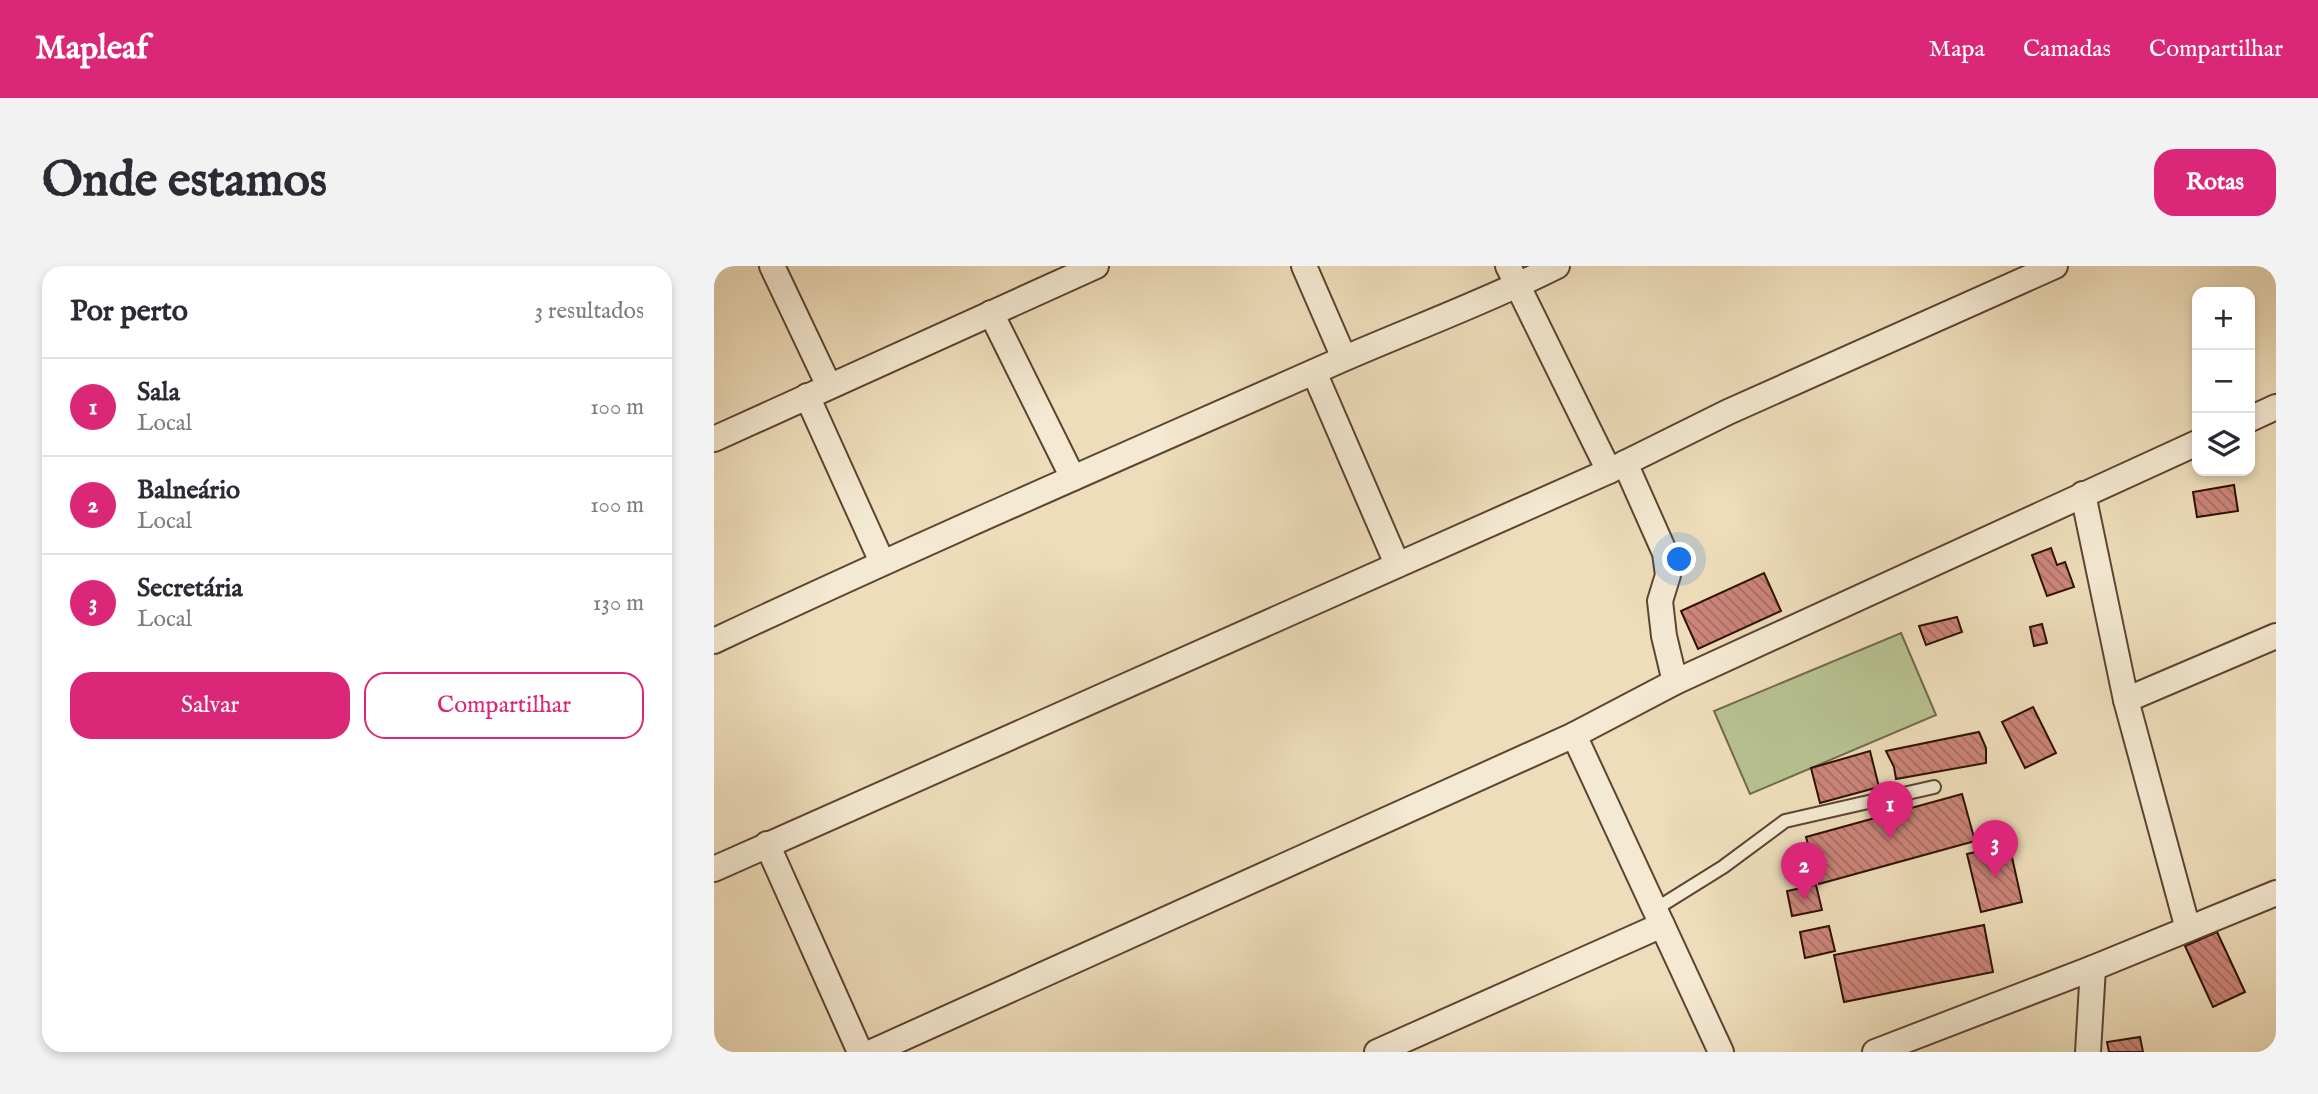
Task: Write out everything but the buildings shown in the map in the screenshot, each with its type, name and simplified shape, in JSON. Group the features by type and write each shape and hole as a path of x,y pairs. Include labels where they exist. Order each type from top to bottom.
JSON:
{"street":[{"path":"772,266 882,562"},
{"path":"714,439 1097,266"},
{"path":"1304,266 1344,358"},
{"path":"714,641 882,562 1314,372 1513,276 1557,266"},
{"path":"714,869 1617,467 1728,412 2055,266"},
{"path":"1513,276 1665,553 1668,575 1660,601 1664,636 1675,682"},
{"path":"991,313 1073,478"},
{"path":"1314,372 1396,564"},
{"path":"2255,417 2276,407"},
{"path":"872,1052 1574,735 1675,682 2192,445"},
{"path":"2083,494 2126,700 2188,929"},
{"path":"2126,700 2276,636"},
{"path":"1574,735 1721,1052"},
{"path":"767,844 859,1052"},
{"path":"1874,1052 2093,968 2276,893"},
{"path":"1377,1052 1658,917"},
{"path":"2088,1052 2093,968"}],"lane":[{"path":"1658,917 1785,821 1934,787"}],"green space":[{"path":"1901,633 1936,715 1750,794 1714,711"}],"place":[{"name":"Sala","path":"1890,839"},
{"name":"Secretária","path":"1995,878"},
{"name":"Balneário","path":"1804,900"}]}
